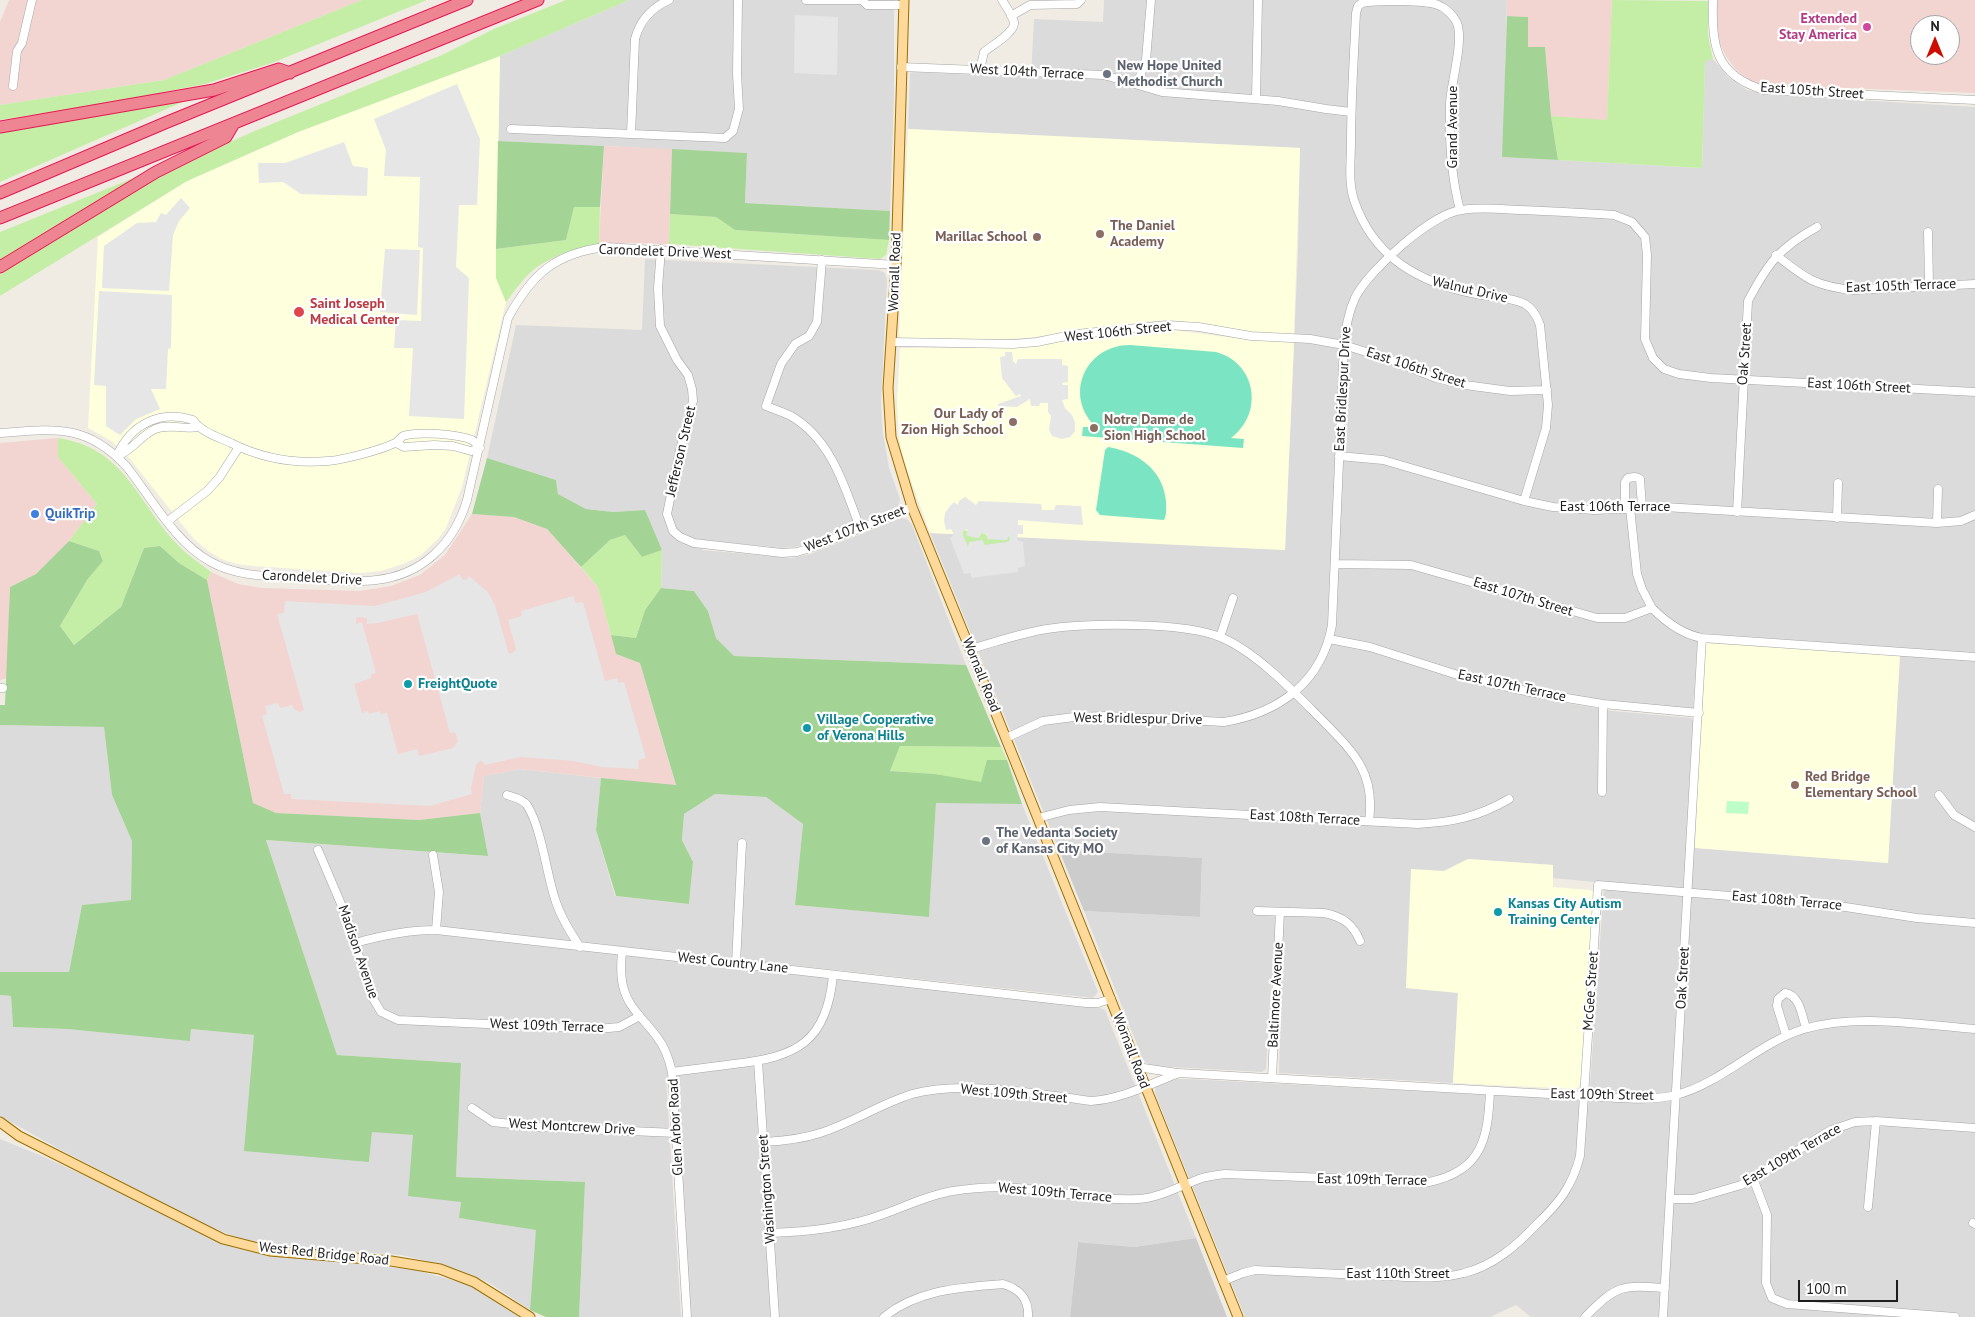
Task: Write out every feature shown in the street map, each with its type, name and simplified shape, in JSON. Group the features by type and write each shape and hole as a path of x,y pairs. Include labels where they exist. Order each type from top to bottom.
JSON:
{"highway":[{"path":"0,193 164,123 466,0"},
{"path":"0,218 538,0"},
{"path":"0,127 214,90 279,69 290,73"},
{"path":"0,267 156,172 226,137 233,125"}],"main road":[{"name":"Wornall Road","path":"904,3 896,264 888,388 891,437 912,507 1238,1317"},
{"name":"West Red Bridge Road","path":"0,1122 12,1132 223,1239 270,1250 391,1261 440,1269 474,1282 530,1317"},
{"name":"West Red Bridge Road","path":"0,1131 12,1132"}],"street":[{"path":"13,86 17,51 22,43 32,0"},
{"path":"631,134 635,39 640,26 649,12 668,0"},
{"path":"511,129 725,138 730,135 736,125 739,109 737,74 738,0"},
{"path":"806,0 862,0 868,5 904,3"},
{"path":"980,70 984,52 1002,39 1013,27 1014,22 1002,0"},
{"path":"1011,16 1030,5 1077,4 1081,0"},
{"path":"1137,84 1146,60 1151,0"},
{"path":"1256,99 1258,0"},
{"name":"East 105th Street","path":"1713,0 1712,33 1718,52 1730,72 1752,86 1764,90 1975,100"},
{"name":"Walnut Drive","path":"1452,16 1440,5 1428,2 1367,2 1360,5 1356,13 1351,112 1353,198 1368,232 1390,257 1404,268 1424,279 1446,287 1517,301 1530,308 1536,315 1540,325 1548,405 1546,428 1524,501"},
{"name":"Grand Avenue","path":"1452,16 1457,23 1459,35 1450,102 1454,182 1460,210"},
{"name":"West 104th Terrace","path":"902,66 1104,75 1162,92 1256,99 1351,112"},
{"name":"East Bridlespur Drive","path":"1243,718 1267,710 1294,693 1318,665 1329,639 1335,564 1344,346 1347,319 1362,287 1390,257 1422,229 1441,217 1460,210 1493,208 1614,214 1632,222 1645,237 1647,255 1645,339 1653,358 1664,369 1679,374 1743,380"},
{"name":"Oak Street","path":"1737,512 1748,301 1762,275 1776,255 1802,235 1817,227"},
{"path":"1928,232 1929,285"},
{"name":"Carondelet Drive West","path":"480,448 508,318 521,294 534,279 562,259 591,249 606,247 896,264"},
{"name":"Jefferson Street","path":"661,250 658,288 660,326 677,360 688,375 693,401 680,450 667,514 673,531 680,537"},
{"name":"East 105th Terrace","path":"1776,255 1803,277 1818,284 1834,288 1854,290 1975,284"},
{"path":"822,260 817,322 809,336 795,344 781,364 766,406 795,419 820,441 844,486 860,528"},
{"name":"West 106th Street","path":"892,342 1013,344 1037,342 1076,334 1167,325 1198,327 1251,336 1310,339 1344,346"},
{"name":"East 106th Street","path":"1344,346 1391,360 1436,378 1464,385 1510,391 1547,390"},
{"name":"East 106th Street","path":"1743,380 1975,392"},
{"path":"0,433 64,430 83,435 98,442 117,456 127,453 136,442 154,429 173,425 189,429 198,427 239,447 284,460 315,462 344,459 396,443 404,447 422,444 444,445 471,451 480,448"},
{"path":"168,521 207,491 219,478 239,447"},
{"name":"Carondelet Drive","path":"117,456 183,539 202,556 223,568 264,576 376,580 408,571 438,552 452,534 463,514 480,448"},
{"name":"East 106th Terrace","path":"1339,456 1383,460 1524,501 1553,507 1594,510 1664,506 1937,524 1961,521 1975,515"},
{"path":"1642,507 1640,479 1637,477 1628,478 1625,482 1628,508 1637,574 1642,589 1652,608 1675,628 1692,636 1975,657"},
{"path":"1837,518 1838,483"},
{"path":"1937,524 1938,488"},
{"name":"West 107th Street","path":"680,537 694,543 782,553 796,552 814,547 912,507"},
{"name":"East 107th Street","path":"1335,564 1411,565 1597,618 1625,618 1652,608"},
{"path":"1220,637 1233,598"},
{"path":"970,649 1021,635 1068,627 1159,626 1220,637 1256,659 1352,750 1361,765 1370,792 1369,821"},
{"name":"Oak Street","path":"1663,1317 1702,638"},
{"name":"East 107th Terrace","path":"1329,639 1370,647 1464,677 1530,692 1603,704 1698,713"},
{"path":"1602,792 1603,704"},
{"name":"West Bridlespur Drive","path":"1006,738 1044,721 1074,717 1106,716 1224,722 1243,718"},
{"path":"1939,795 1954,815 1975,827"},
{"path":"507,796 517,798 527,804 536,828 555,900 566,924 580,947"},
{"name":"East 108th Terrace","path":"1038,818 1069,810 1096,807 1418,824 1451,822 1481,814 1509,799"},
{"path":"736,963 742,844"},
{"name":"Madison Avenue","path":"318,850 341,902 371,995 381,1012 398,1020 454,1022"},
{"path":"433,855 439,892 436,930"},
{"name":"East 108th Terrace","path":"1598,885 1826,904 1917,918 1975,923"},
{"name":"McGee Street","path":"1584,1096 1598,885"},
{"path":"1257,910 1333,915 1349,923 1360,942"},
{"name":"Baltimore Avenue","path":"1272,1078 1280,912"},
{"name":"West Country Lane","path":"355,943 392,933 436,930 1086,1003 1098,1003 1111,999"},
{"name":"Glen Arbor Road","path":"622,951 621,973 628,1001 662,1044 669,1058 672,1072 688,1317"},
{"path":"672,1072 758,1061 791,1051 811,1037 820,1025 828,1008 833,974"},
{"path":"1786,1035 1777,1006 1778,999 1785,993 1791,994 1796,999 1806,1028"},
{"name":"West 109th Terrace","path":"454,1022 598,1029 619,1027 638,1016"},
{"name":"East 109th Street","path":"1272,1078 1643,1098 1676,1095 1711,1079 1786,1035 1806,1028 1851,1021 1975,1030"},
{"name":"Washington Street","path":"758,1061 774,1317"},
{"name":"West 109th Street","path":"1137,1067 1178,1073 1272,1078"},
{"name":"West 109th Street","path":"764,1142 792,1140 821,1133 913,1094 957,1088 1091,1101 1117,1098 1178,1073"},
{"name":"East 109th Terrace","path":"1252,1176 1418,1183 1442,1179 1466,1167 1480,1148 1487,1132 1489,1121 1490,1091"},
{"name":"East 110th Street","path":"1223,1281 1255,1270 1434,1278 1466,1273 1481,1267 1518,1244 1554,1208 1567,1191 1575,1174 1580,1156 1584,1096"},
{"name":"West Montcrew Drive","path":"472,1108 493,1122 540,1127 676,1133"},
{"path":"1868,1206 1876,1121"},
{"name":"East 109th Terrace","path":"1671,1200 1693,1199 1717,1194 1740,1185 1831,1130 1855,1122 1876,1121 1975,1128"},
{"name":"West 109th Terrace","path":"770,1233 836,1227 882,1215 926,1198 951,1191 977,1188 1028,1189 1110,1199 1140,1199 1204,1177 1218,1175 1252,1176"},
{"path":"1753,1178 1767,1215 1766,1283 1772,1298 1787,1304 1955,1317"},
{"path":"884,1317 895,1308 912,1299 939,1291 1003,1284 1012,1287 1022,1295 1028,1306 1028,1317"},
{"path":"1585,1317 1618,1289 1634,1286 1665,1288"}],"shaded area":[{"path":"9,0 362,0 164,80 0,105 0,22"},
{"path":"629,0 894,0 894,95 890,211 745,203 747,153 498,141 500,56"},
{"path":"1104,0 1507,0 1503,157 1702,168 1705,60 1713,59 1728,77 1747,90 1772,95 1975,107 1975,1317 1531,1317 1516,1305 1490,1317 1245,1317 1156,1096 1156,1086 1176,1079 1188,1079 1589,1100 1604,883 1553,878 1553,865 1468,859 1444,871 1406,988 1458,992 1453,1083 1279,1073 1281,983 1271,983 1266,1069 1262,1072 1152,1066 1146,1063 1142,1057 1084,911 1200,917 1202,858 1059,850 930,533 1285,550 1298,251 1300,148 908,129 910,73 1031,77 1034,19 1103,22","holes":["1698,633 1900,648 1888,863 1686,847 1693,721 1691,718 1613,711 1561,702 1561,694 1606,701 1693,709"]},
{"path":"1507,0 1612,0 1607,121 1551,116 1545,47 1528,47 1528,17 1507,16"},
{"path":"1717,0 1975,0 1975,93 1767,85 1750,81 1736,70 1719,42 1716,28"},
{"path":"795,15 838,17 837,75 794,73"},
{"name":"Saint Joseph Medical Center","path":"500,56 496,278 506,302 462,487 446,528 438,539 420,556 381,571 360,573 253,566 221,559 193,538 130,459 113,442 88,428 98,237 187,181 298,132"},
{"path":"457,84 480,139 477,205 459,205 456,267 469,278 464,419 409,416 413,348 394,348 396,320 421,321 423,248 418,247 420,177 384,176 386,150 374,119"},
{"name":"The Daniel Academy","path":"908,129 1300,148 1294,335 1251,332 1172,320 1026,338 963,341 904,339 900,337"},
{"path":"344,142 353,166 368,168 367,196 301,194 283,182 259,183 258,163 285,163"},
{"path":"604,146 672,149 669,244 599,244"},
{"path":"181,198 190,208 179,221 173,235 169,291 102,288 104,246 137,223 156,222 161,213 166,215"},
{"path":"385,249 420,250 417,315 380,312"},
{"path":"645,259 879,270 885,273 887,280 881,404 883,434 889,468 900,499 899,506 814,542 795,547 781,548 704,540 702,550 792,558 811,554 901,518 907,519 912,525 966,665 734,656 716,638 708,611 694,591 661,588 662,550 644,510 613,512 586,509 558,494 556,480 487,458 516,325 642,330"},
{"path":"99,291 172,295 171,348 168,349 166,389 151,389 160,409 136,419 120,435 106,426 106,386 94,385"},
{"name":"Notre Dame de Sion High School","path":"1165,329 1251,340 1294,342 1285,550 930,533 905,464 899,440 897,401 900,348 999,348"},
{"path":"1005,352 1012,352 1013,361 1016,364 1018,359 1062,359 1062,365 1068,366 1068,382 1062,383 1063,385 1068,385 1068,399 1062,400 1075,422 1075,431 1070,437 1062,439 1052,436 1049,430 1051,416 1048,412 1048,403 1031,406 1030,399 1017,407 998,406 998,404 1021,396 1020,394 1016,396 1002,378 1000,357 1005,356"},
{"path":"58,438 58,457 97,504 69,541 36,574 10,587 8,678 0,680 0,443"},
{"path":"965,497 976,505 979,501 1041,504 1042,510 1054,510 1056,505 1081,506 1083,525 1018,520 1018,525 1023,525 1023,534 1018,534 1017,540 1023,542 1025,566 1018,568 1018,572 972,578 970,573 964,574 950,538 954,535 951,529 946,530 944,521 945,513 950,506 954,502 958,505 959,501","holes":["966,529 968,531 966,535 972,537 979,538 981,533 987,534 987,539 1007,540 1009,534 1010,540 985,545 982,540 969,542 968,547 962,533"]},
{"path":"472,514 514,517 547,529 598,587 616,654 640,663 676,786 520,769 484,776 480,813 419,820 275,813 253,803 207,580 211,572 238,584 262,588 360,591 391,586 420,575 445,555"},
{"path":"460,574 463,580 466,580 469,576 488,592 495,605 509,654 516,649 508,620 522,616 521,611 573,596 576,603 583,602 605,681 617,678 619,683 624,682 646,758 638,760 639,769 601,767 574,761 521,757 485,765 480,761 476,765 471,789 472,794 430,806 291,799 291,794 284,794 262,716 267,714 265,706 278,703 280,708 292,705 294,709 300,712 304,710 277,614 284,613 285,601 375,606 426,592","holes":["417,614 450,733 455,732 458,741 453,748 419,756 417,749 398,754 387,713 381,714 380,711 369,714 368,711 362,713 354,684 371,678 371,674 376,673 362,622 356,624 356,617 367,618 367,624"]},
{"name":"Red Bridge Elementary School","path":"1705,643 1900,656 1888,863 1695,848"},
{"path":"0,725 104,727 112,795 132,841 131,901 82,905 69,972 0,972"},
{"path":"520,769 601,778 596,830 615,896 689,904 693,862 682,840 684,814 715,794 766,797 803,824 795,905 929,916 936,802 1022,804 1098,992 1093,998 486,932 486,940 741,967 1105,1010 1196,1238 1134,1247 1078,1242 1070,1317 690,1317 675,1079 666,1078 681,1317 579,1317 585,1182 456,1177 461,1063 337,1055 266,840 487,856 480,813 484,776"},
{"path":"1059,850 1202,858 1200,917 1084,911"},
{"path":"1468,859 1553,865 1553,887 1590,890 1595,893 1582,1078 1580,1085 1576,1089 1453,1083 1458,993 1406,988 1411,869 1444,871"},
{"path":"0,995 11,996 13,1027 67,1029 190,1040 191,1029 254,1035 369,1162 372,1131 413,1135 461,1202 460,1218 537,1230 530,1310 488,1282 444,1265 401,1255 282,1246 236,1237 210,1227 61,1150 0,1116"},
{"path":"0,1139 94,1180 211,1239 252,1252 415,1270 467,1284 523,1317 0,1317"},
{"path":"1196,1238 1227,1317 1070,1317 1078,1242 1134,1247"}],"green space":[{"path":"362,0 427,0 272,63 205,84 92,106 0,120 0,105 164,80"},
{"path":"566,0 629,0 500,56 298,132 187,181 0,296 0,275 2,273 180,164 257,130 442,55 494,29"},
{"path":"1612,0 1708,1 1708,35 1713,59 1705,61 1702,168 1558,160 1551,116 1607,120"},
{"path":"1507,16 1528,17 1528,47 1545,47 1551,116 1558,160 1502,157"},
{"path":"194,97 0,182 0,132"},
{"path":"498,141 604,146 600,207 574,207 566,240 496,249"},
{"path":"672,149 747,153 745,203 890,211 889,240 735,230 716,217 670,214"},
{"path":"141,175 0,264 0,232"},
{"path":"574,207 600,207 599,244 567,252 537,267 524,279 506,302 496,278 496,249 566,240"},
{"path":"670,214 716,217 735,230 889,240 886,255 880,259 669,244"},
{"path":"1130,345 1216,352 1230,358 1240,367 1247,378 1251,390 1252,403 1242,428 1231,438 1244,439 1243,448 1082,436 1083,427 1096,427 1086,415 1081,401 1080,387 1084,374 1101,353 1114,347"},
{"path":"58,438 81,444 100,453 115,465 128,479 178,545 211,572 207,580 179,563 160,546 144,548 121,607 74,645 60,626 87,580 103,561 99,551 69,541 97,504 58,457"},
{"path":"1108,447 1129,453 1147,464 1154,471 1164,490 1166,515 1164,520 1100,515 1096,510 1105,450"},
{"path":"487,458 556,480 558,494 586,509 613,512 645,510 662,550 642,557 625,535 610,540 581,567 547,529 514,517 472,514"},
{"path":"963,530 968,531 967,535 979,538 981,533 986,534 988,539 1007,540 1009,534 1010,540 985,545 982,540 970,542 968,547 962,533"},
{"path":"625,535 642,557 662,550 661,588 645,610 636,638 611,635 598,587 581,567 610,540"},
{"path":"69,541 99,551 103,561 87,580 60,626 74,645 121,607 144,548 160,546 179,563 207,580 253,803 276,813 419,820 480,813 488,856 266,840 337,1055 461,1063 456,1177 585,1182 579,1317 546,1317 530,1310 536,1230 459,1218 461,1202 408,1196 413,1135 372,1132 369,1162 244,1151 254,1035 191,1029 190,1041 67,1029 13,1027 11,996 0,995 0,972 69,972 82,905 131,900 132,841 112,795 104,727 0,725 0,705 5,705 10,587 36,574"},
{"path":"661,588 694,591 708,611 716,638 734,656 966,665 1001,747 900,746 890,771 935,774 981,782 987,760 1007,760 1022,804 936,803 929,917 795,905 803,824 766,797 715,794 684,814 682,840 693,862 689,904 616,896 596,830 601,778 676,785 640,663 616,654 611,635 636,638 645,610"},
{"path":"900,746 1001,747 1007,760 988,760 981,783 935,774 890,771"},
{"path":"1727,801 1749,802 1748,814 1726,813"}],"place":[{"name":"Extended Stay America","path":"1867,27"},
{"name":"New Hope United Methodist Church","path":"1107,74"},
{"name":"The Daniel Academy","path":"1100,234"},
{"name":"Marillac School","path":"1037,237"},
{"name":"Saint Joseph Medical Center","path":"299,312"},
{"name":"Our Lady of Zion High School","path":"1013,422"},
{"name":"Notre Dame de Sion High School","path":"1094,428"},
{"name":"QuikTrip","path":"35,514"},
{"name":"FreightQuote","path":"408,684"},
{"name":"Village Cooperative of Verona Hills","path":"807,728"},
{"name":"Red Bridge Elementary School","path":"1795,785"},
{"name":"The Vedanta Society of Kansas City MO","path":"986,841"},
{"name":"Kansas City Autism Training Center","path":"1498,912"}]}
